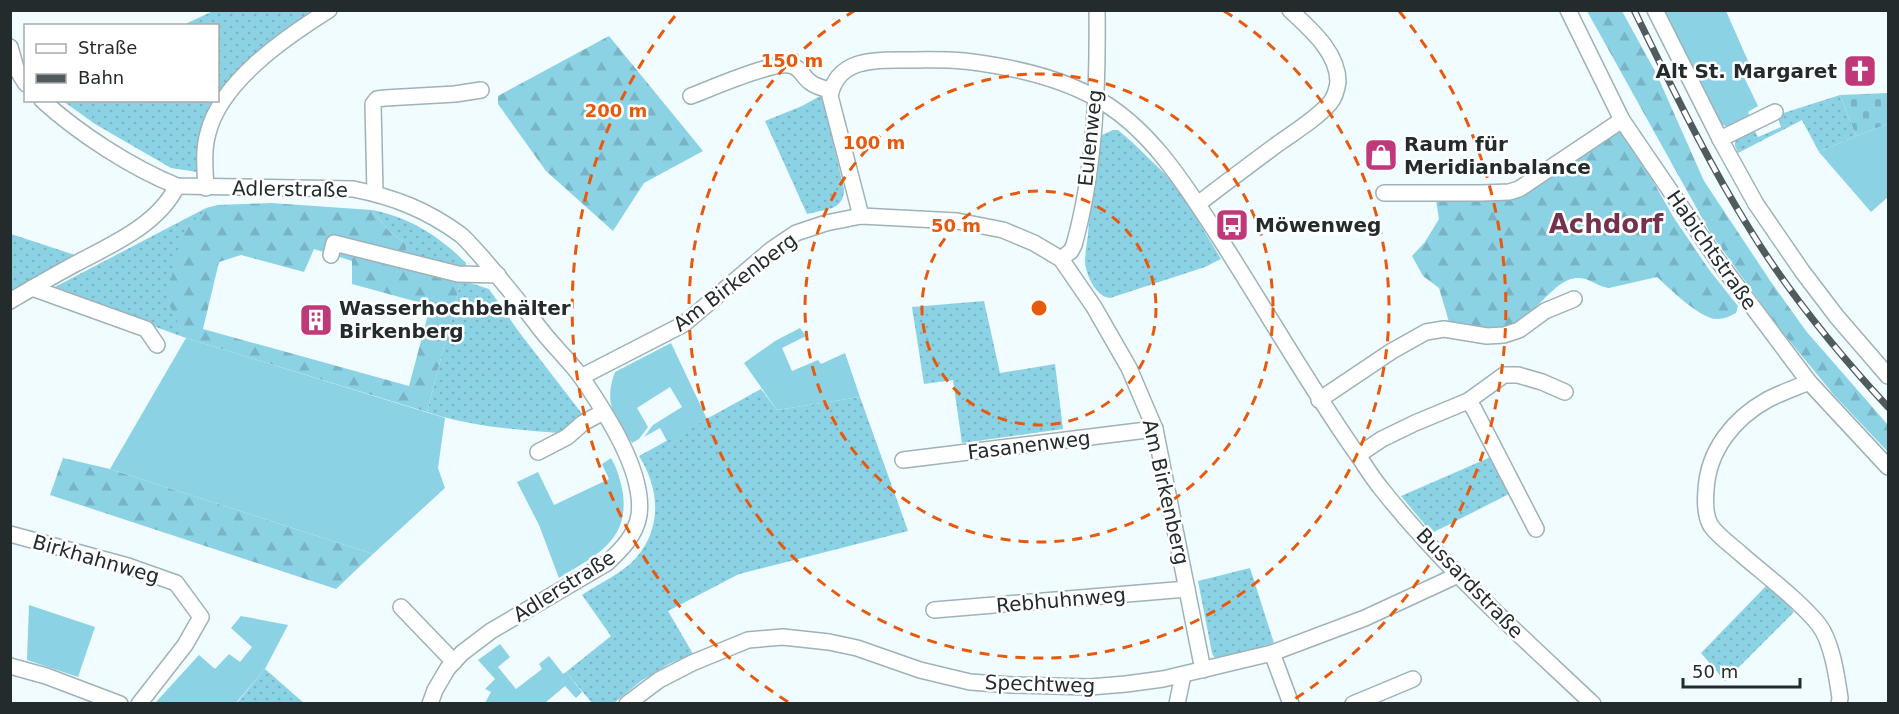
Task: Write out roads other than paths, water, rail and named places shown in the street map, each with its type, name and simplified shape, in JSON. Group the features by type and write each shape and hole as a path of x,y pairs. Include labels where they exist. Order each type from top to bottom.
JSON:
{"street":[{"path":"206,188 205,143 208,130 222,101 242,76 329,10"},
{"name":"Eulenweg","path":"1061,259 1071,251 1076,238 1088,182 1095,98 1097,10"},
{"name":"Habichtstraße","path":"1568,10 1622,120 1716,258 1809,382 1888,467"},
{"path":"1655,10 1720,139 1756,204 1837,317 1888,376"},
{"path":"1198,204 1306,124 1331,102 1338,80 1336,68 1323,43 1292,11"},
{"path":"10,47 16,68 24,81"},
{"name":"Bussardstraße","path":"831,91 836,78 854,65 884,60 951,61 1036,75 1068,85 1095,98 1126,119 1152,144 1198,204 1319,400 1380,487 1458,575 1593,704"},
{"path":"691,96 758,71 785,65 793,66 801,71 808,81 831,91 832,106 861,216"},
{"name":"Adlerstraße","path":"375,194 373,104 375,101 384,98 455,94 481,90"},
{"name":"Adlerstraße","path":"44,102 100,143 156,178 177,186 353,189 423,210 462,237 498,275 537,326 581,377 624,448 635,474 639,495 639,515 633,533 620,551 607,563 485,635 448,668 430,704"},
{"path":"1720,139 1775,112"},
{"path":"1384,193 1482,194 1520,189 1622,120"},
{"path":"10,301 133,231 163,207 177,186"},
{"name":"Am Birkenberg","path":"581,377 684,324 771,250 796,233 826,223 861,216 957,221 1003,230 1034,243 1061,259 1094,307 1130,368 1155,429 1203,670"},
{"path":"331,255 334,243 458,274 498,275"},
{"path":"32,288 146,329 157,345"},
{"path":"1319,400 1392,351 1426,332 1444,328 1487,336 1504,335 1519,330 1545,311 1574,299"},
{"path":"1358,455 1415,423 1468,401 1504,375 1518,375 1564,392"},
{"path":"1809,382 1767,400 1736,422 1712,460 1707,478 1705,504 1710,525 1723,539 1793,599 1820,626 1834,661 1839,704"},
{"path":"1468,401 1536,529"},
{"path":"538,452 567,437 583,423 603,412"},
{"name":"Fasanenweg","path":"903,460 1155,429"},
{"name":"Birkhahnweg","path":"10,534 128,566 176,583 201,617 185,645 139,704"},
{"name":"Spechtweg","path":"627,704 658,680 692,663 748,640 765,638 829,642 857,648 944,677 1012,686 1090,687 1183,675 1272,653 1365,618 1458,575"},
{"name":"Rebhuhnweg","path":"934,610 1187,589"},
{"path":"401,607 454,662"},
{"path":"1272,653 1291,704"},
{"path":"10,666 46,676 120,704"},
{"path":"1177,704 1183,675"},
{"path":"1353,704 1413,679"}],"railway":[{"path":"1634,10 1703,148 1764,252 1814,321 1888,407"}],"place":[{"name":"Alt St. Margaret","path":"1860,71"},
{"name":"Raum für Meridianbalance","path":"1381,155"},
{"name":"Möwenweg","path":"1232,225"},
{"name":"Wasserhochbehälter Birkenberg","path":"316,320"}],"district":[{"name":"Achdorf","path":"1606,224"}]}
